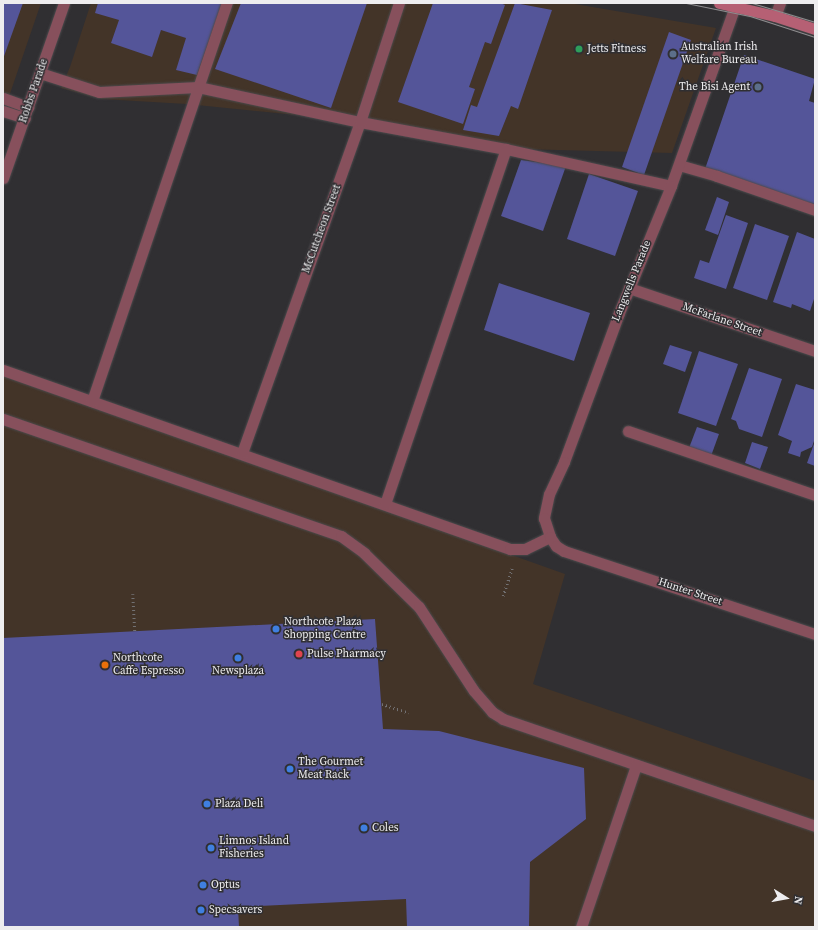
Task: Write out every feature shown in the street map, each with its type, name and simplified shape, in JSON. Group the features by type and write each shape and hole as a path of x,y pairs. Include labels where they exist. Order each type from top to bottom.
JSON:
{"main road":[{"path":"719,3 775,16 815,29"}],"street":[{"name":"Robbs Parade","path":"3,178 64,3"},
{"path":"92,402 227,3"},
{"name":"McCutcheon Street","path":"242,453 360,122 399,3"},
{"path":"775,16 780,3"},
{"name":"Langwells Parade","path":"550,538 544,518 548,494 564,462 629,288 671,186 735,6"},
{"path":"40,74 99,92 198,87 360,122 506,148 671,186"},
{"path":"3,98 28,107"},
{"path":"3,111 24,118"},
{"path":"386,504 506,148"},
{"path":"679,165 718,176 815,210"},
{"name":"McFarlane Street","path":"629,288 815,351"},
{"path":"3,370 242,453 510,549 525,549 550,538"},
{"path":"3,419 341,536 364,553 419,607 474,691 492,712 503,719 815,826"},
{"path":"628,431 815,495"},
{"name":"Hunter Street","path":"550,538 556,546 564,551 815,634"},
{"path":"581,927 636,765"}],"path":[{"path":"133,594 135,631"},
{"path":"382,704 409,713"}],"shaded area":[{"path":"3,3 41,3 3,114"},
{"path":"91,3 569,3 716,28 672,153 520,149 306,116 187,104 101,99 61,88 70,67"},
{"name":"Northcote Plaza Shopping Centre","path":"3,372 87,405 565,574 533,684 815,781 815,927 3,927"}],"building":[{"path":"3,3 23,3 3,59"},
{"path":"98,3 222,3 197,75 176,70 186,38 161,30 152,57 111,43 119,20 95,13"},
{"path":"241,3 367,3 331,108 215,69"},
{"path":"433,3 500,3 505,5 491,44 485,42 469,87 475,89 463,124 398,102"},
{"path":"515,3 552,10 518,109 511,106 499,136 463,130 471,105 477,107"},
{"path":"669,32 691,40 644,175 622,167"},
{"path":"744,55 815,79 809,101 815,103 815,207 705,169"},
{"path":"521,160 566,166 543,231 501,216"},
{"path":"589,174 638,191 615,256 567,239"},
{"path":"717,197 729,202 718,235 705,230"},
{"path":"726,215 748,223 726,289 694,278 700,260 709,263"},
{"path":"755,224 789,236 767,300 733,288"},
{"path":"797,232 815,239 815,296 810,311 792,304 791,308 773,302"},
{"path":"499,283 590,313 574,361 484,330"},
{"path":"670,345 692,352 685,372 663,364"},
{"path":"699,351 738,364 716,426 678,413"},
{"path":"749,368 782,379 762,437 739,429 736,421 731,419"},
{"path":"796,384 815,390 815,438 812,447 801,452 800,457 788,453 792,441 778,435"},
{"path":"697,427 719,434 711,456 689,448"},
{"path":"815,441 815,466 807,463"},
{"path":"752,442 768,447 760,469 745,463"},
{"name":"Northcote Plaza Shopping Centre","path":"375,619 383,729 439,731 584,768 586,819 530,862 529,927 407,927 406,899 238,907 239,927 3,927 3,638"}],"tram line":[{"path":"686,3 750,16 815,37"},
{"path":"752,3 815,22"}],"place":[{"name":"Jetts Fitness","path":"579,49"},
{"name":"Australian Irish Welfare Bureau","path":"673,54"},
{"name":"The Bisi Agent","path":"758,87"},
{"name":"Northcote Plaza Shopping Centre","path":"276,629"},
{"name":"Pulse Pharmacy","path":"299,654"},
{"name":"Newsplaza","path":"238,658"},
{"name":"Northcote Caffe Espresso","path":"105,665"},
{"name":"The Gourmet Meat Rack","path":"290,769"},
{"name":"Plaza Deli","path":"207,804"},
{"name":"Coles","path":"364,828"},
{"name":"Limnos Island Fisheries","path":"211,848"},
{"name":"Optus","path":"203,885"},
{"name":"Specsavers","path":"201,910"}]}
